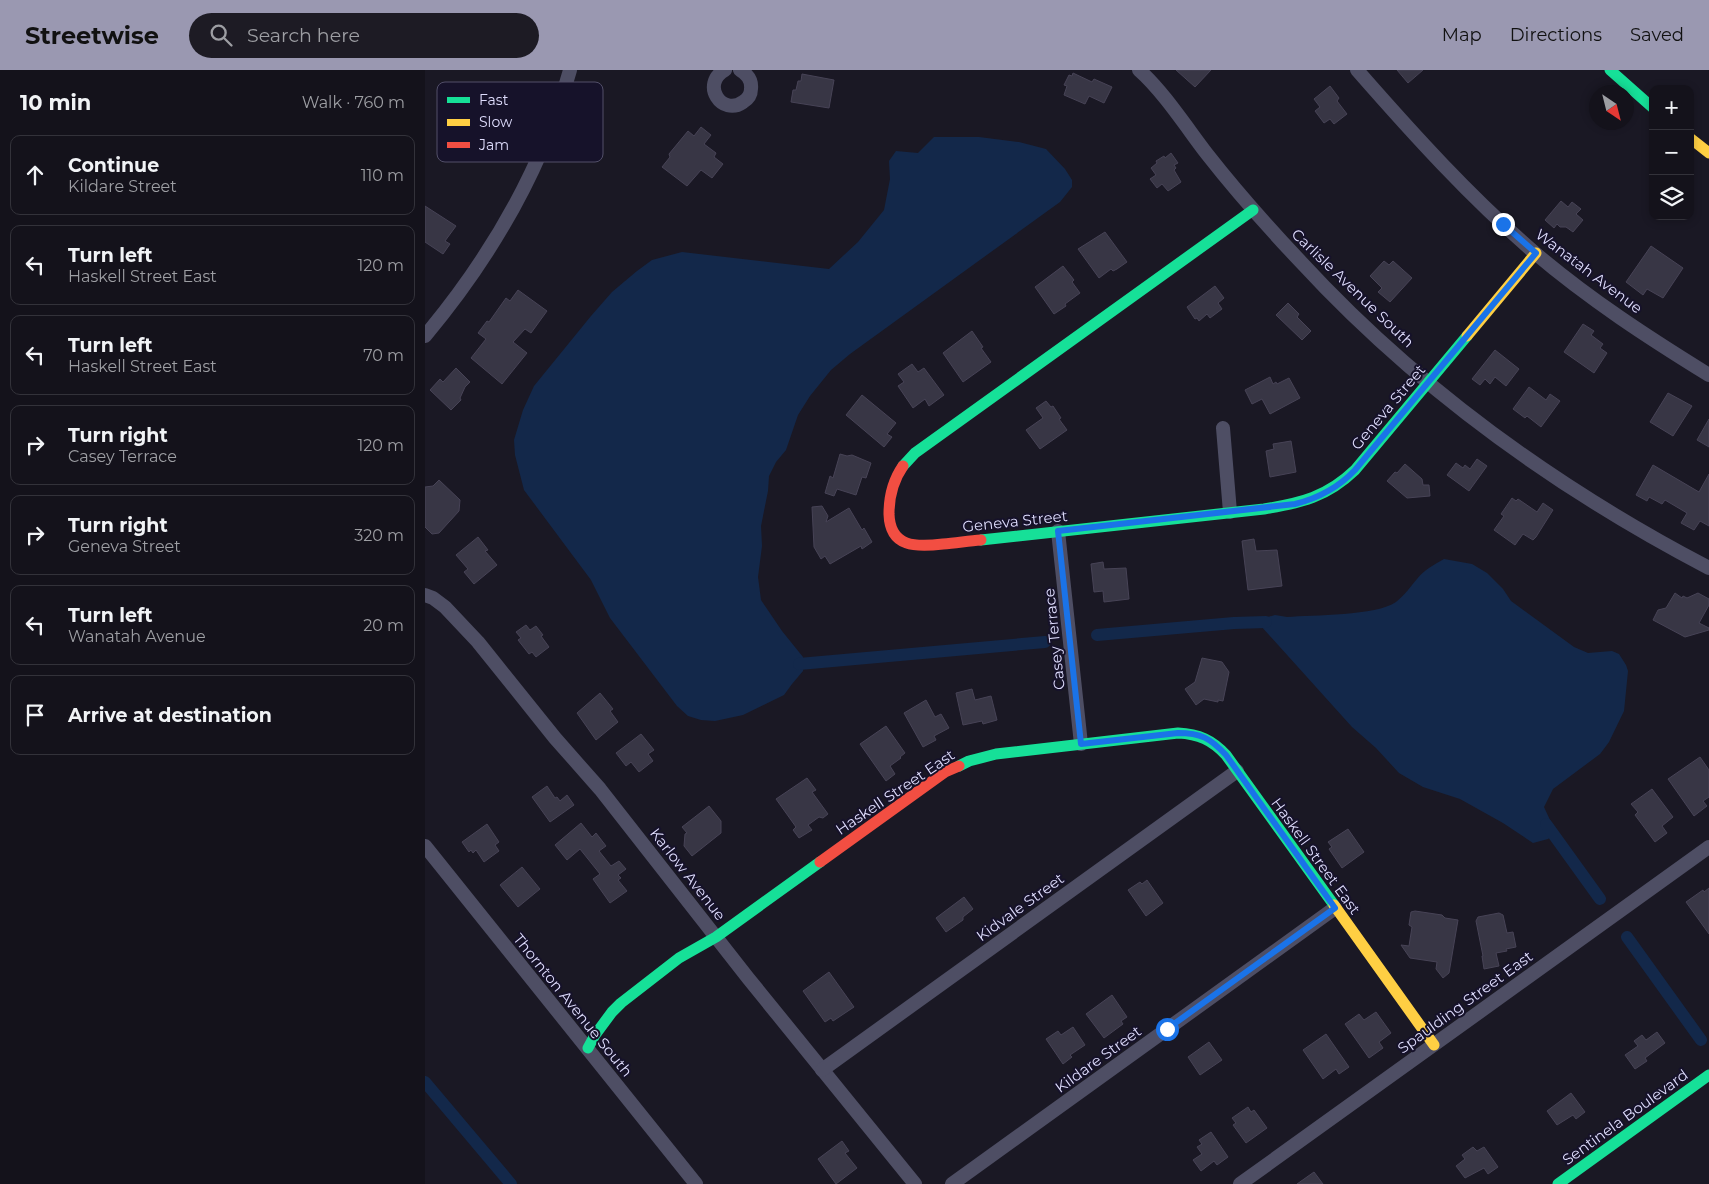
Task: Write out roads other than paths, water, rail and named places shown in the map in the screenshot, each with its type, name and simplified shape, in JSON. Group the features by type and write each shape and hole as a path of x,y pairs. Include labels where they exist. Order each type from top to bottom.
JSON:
{"street":[{"path":"566,82 570,70"},
{"path":"725,70 717,77 714,90 719,101 730,106 742,104 750,95 751,83 744,71"},
{"name":"Carlisle Avenue South","path":"1139,70 1153,84 1207,155 1253,210 1301,263 1351,312 1428,382 1493,434 1535,464 1604,509 1671,549 1709,568"},
{"name":"Wanatah Avenue","path":"1357,70 1407,128 1449,172 1536,253 1610,310 1663,347 1709,375"},
{"path":"1610,70 1649,104"},
{"path":"1694,141 1709,153"},
{"path":"425,336 473,274 516,205 537,162"},
{"name":"Geneva Street","path":"1253,210 915,453 898,474 890,503 889,516 892,530 901,541 913,546 927,546 1230,512 1309,501 1333,490 1355,470 1536,253"},
{"path":"1223,428 1230,512"},
{"name":"Casey Terrace","path":"1058,531 1081,744"},
{"name":"Karlow Avenue","path":"425,596 433,598 445,607 478,642 555,738 600,789 822,1070 915,1184"},
{"name":"Haskell Street East","path":"588,1048 603,1023 621,1003 679,958 716,937 945,772 969,760 996,754 1178,733 1192,733 1205,737 1216,744 1434,1045"},
{"name":"Kidvale Street","path":"822,1070 1237,771"},
{"name":"Thornton Avenue South","path":"425,846 696,1184"},
{"name":"Spaulding Street East","path":"1241,1184 1709,847"},
{"name":"Kildare Street","path":"952,1184 1335,908"},
{"name":"Sentinela Boulevard","path":"1558,1184 1709,1074"}],"water":[{"path":"934,137 979,137 1019,142 1046,149 1065,169 1072,180 1072,187 1060,202 850,354 831,370 810,396 798,415 786,450 776,462 769,476 761,526 762,546 758,577 761,600 803,657 803,671 784,695 743,715 715,721 701,720 688,716 677,706 610,618 591,580 524,490 515,455 514,440 523,410 534,386 591,316 612,292 652,260 682,252 829,269 858,242 884,210 890,179 889,161 896,151 918,153"},
{"path":"1444,559 1472,564 1487,573 1503,589 1511,601 1574,647 1588,653 1612,651 1619,654 1626,665 1628,671 1624,711 1609,742 1600,754 1553,789 1544,807 1556,833 1548,839 1533,843 1503,823 1460,799 1423,787 1399,773 1376,748 1352,727 1260,625 1261,619 1275,615 1287,617 1344,614 1387,607 1405,594 1423,573"}],"waterway":[{"path":"1097,635 1266,622"},
{"path":"799,664 1045,642"},
{"path":"1546,824 1600,899"},
{"path":"1627,937 1701,1040"},
{"path":"425,1082 511,1184"}]}
